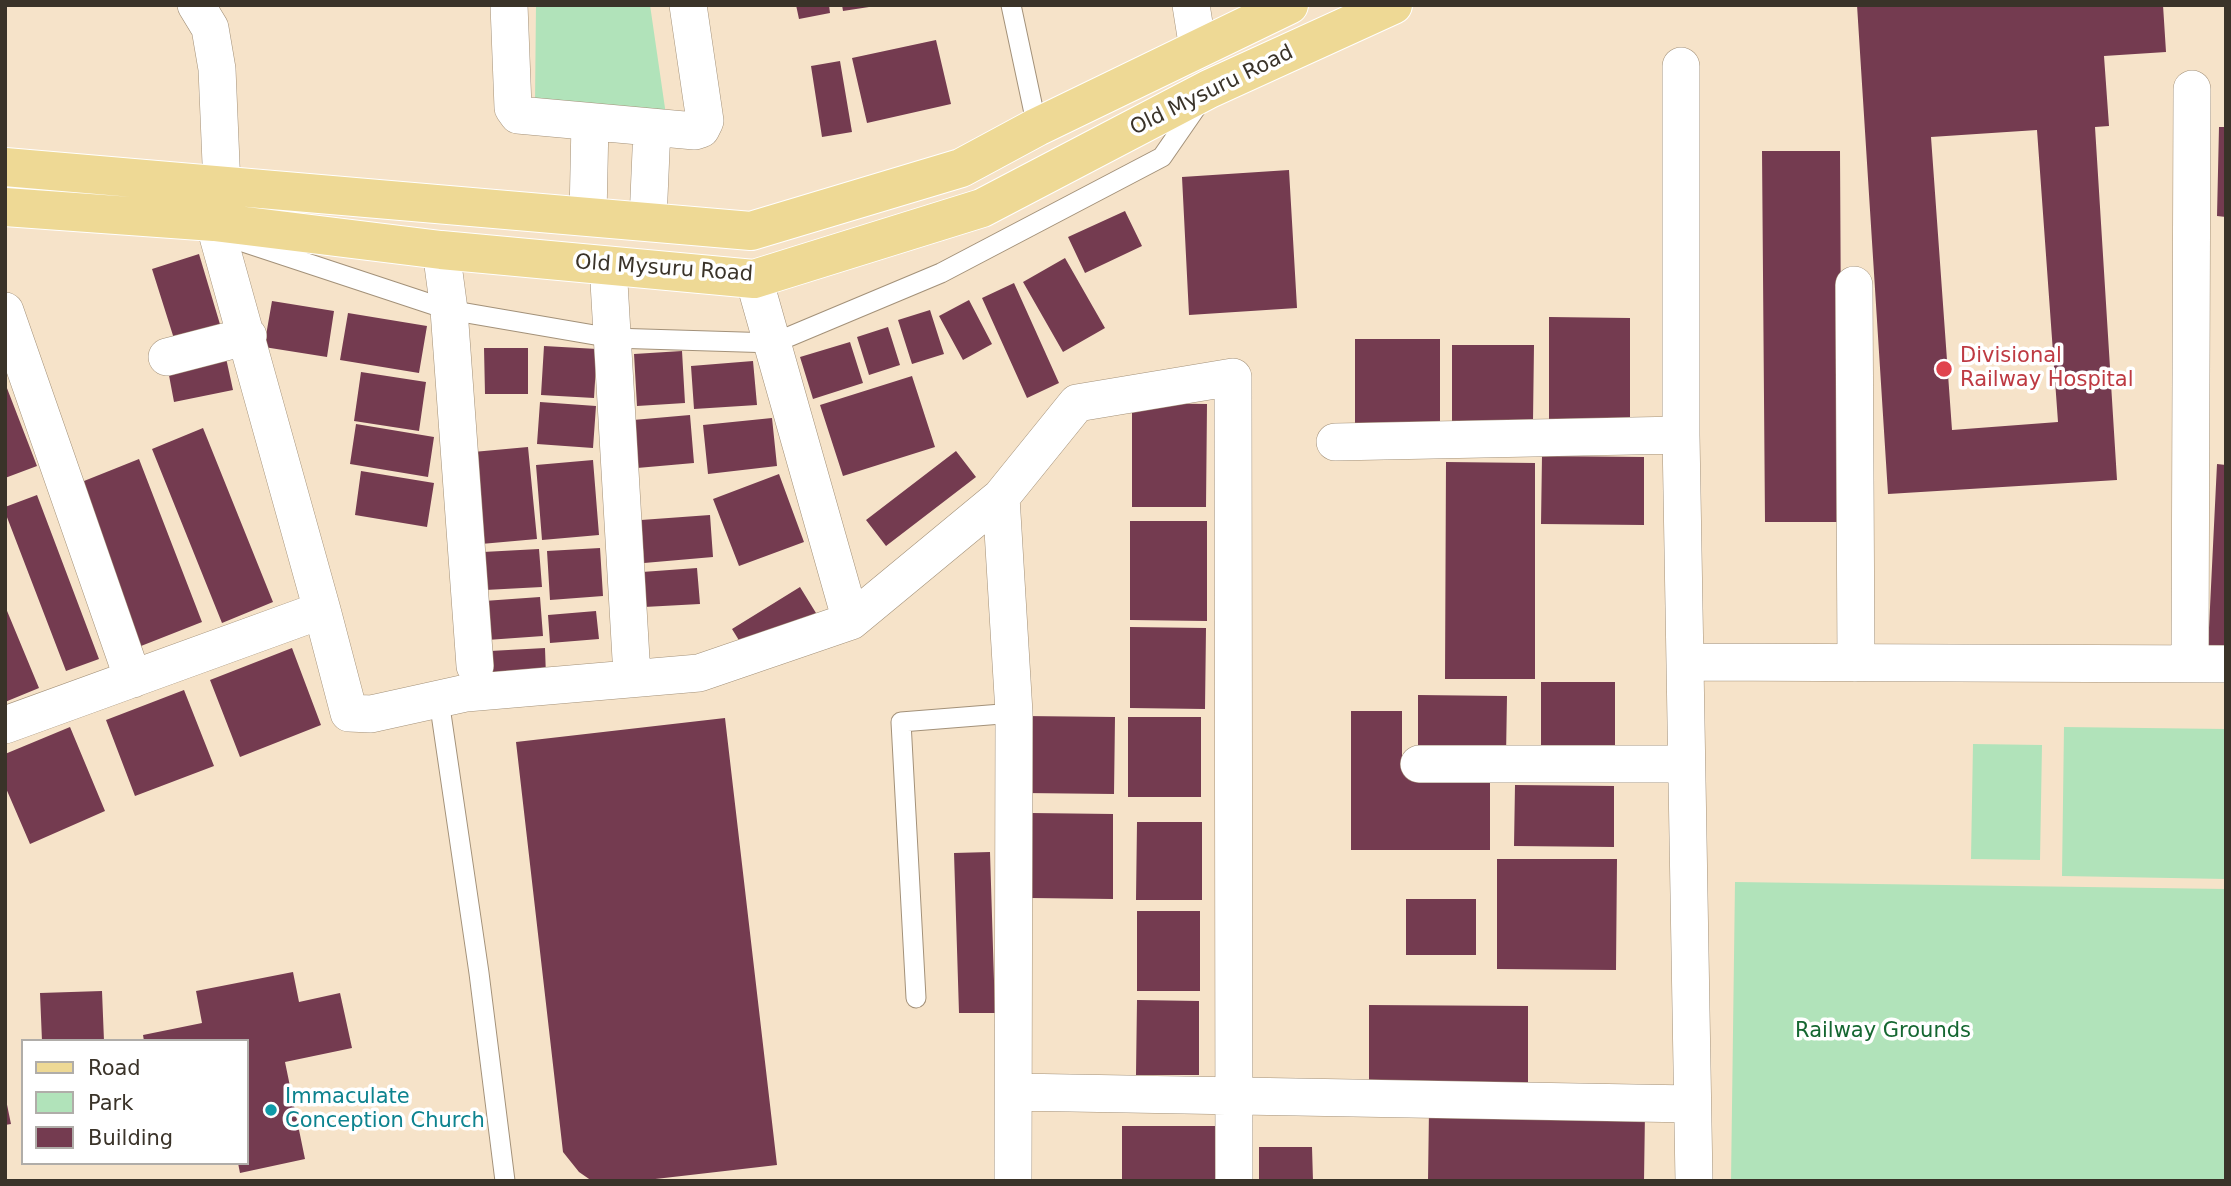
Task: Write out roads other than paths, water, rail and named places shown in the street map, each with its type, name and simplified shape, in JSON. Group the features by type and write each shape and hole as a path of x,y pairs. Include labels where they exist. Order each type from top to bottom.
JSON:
{"main road":[{"name":"Old Mysuru Road","path":"5,207 219,214 589,216 751,231 961,168 1037,127 1289,5"},
{"name":"Old Mysuru Road","path":"5,167 219,214 441,250 754,279 982,208 1209,89 1393,5"}],"street":[{"path":"196,5 210,28 216,69 219,214 248,336 349,713 371,714 466,693 699,673 851,621 1001,497 1077,403 1233,377 1234,1181"},
{"path":"509,5 515,112 521,116 695,131 704,125 688,5"},
{"path":"1191,5 1198,49"},
{"path":"1681,66 1681,435 1693,1181"},
{"path":"2190,664 2192,89"},
{"path":"589,216 590,122"},
{"path":"648,220 652,128"},
{"path":"441,250 449,310 475,666"},
{"path":"608,265 631,659"},
{"path":"754,279 851,621"},
{"path":"1854,285 1856,663"},
{"path":"5,311 133,679"},
{"path":"167,357 248,336"},
{"path":"1335,442 1681,435"},
{"path":"1001,497 1014,713 1013,1181"},
{"path":"5,725 322,610"},
{"path":"1685,662 2226,664"},
{"path":"1419,764 1686,764"},
{"path":"1014,1092 1234,1098 1692,1104"}],"lane":[{"path":"1012,5 1037,127"},
{"path":"219,214 449,310 612,338 774,343 941,272 1162,157 1209,89"},
{"path":"439,700 479,973 505,1181"},
{"path":"916,998 901,722 1014,713"}],"place":[{"name":"Divisional Railway Hospital","path":"1944,369"},
{"name":"Immaculate Conception Church","path":"271,1110"}],"park label":[{"name":"Railway Grounds","path":"1883,1032"}]}
